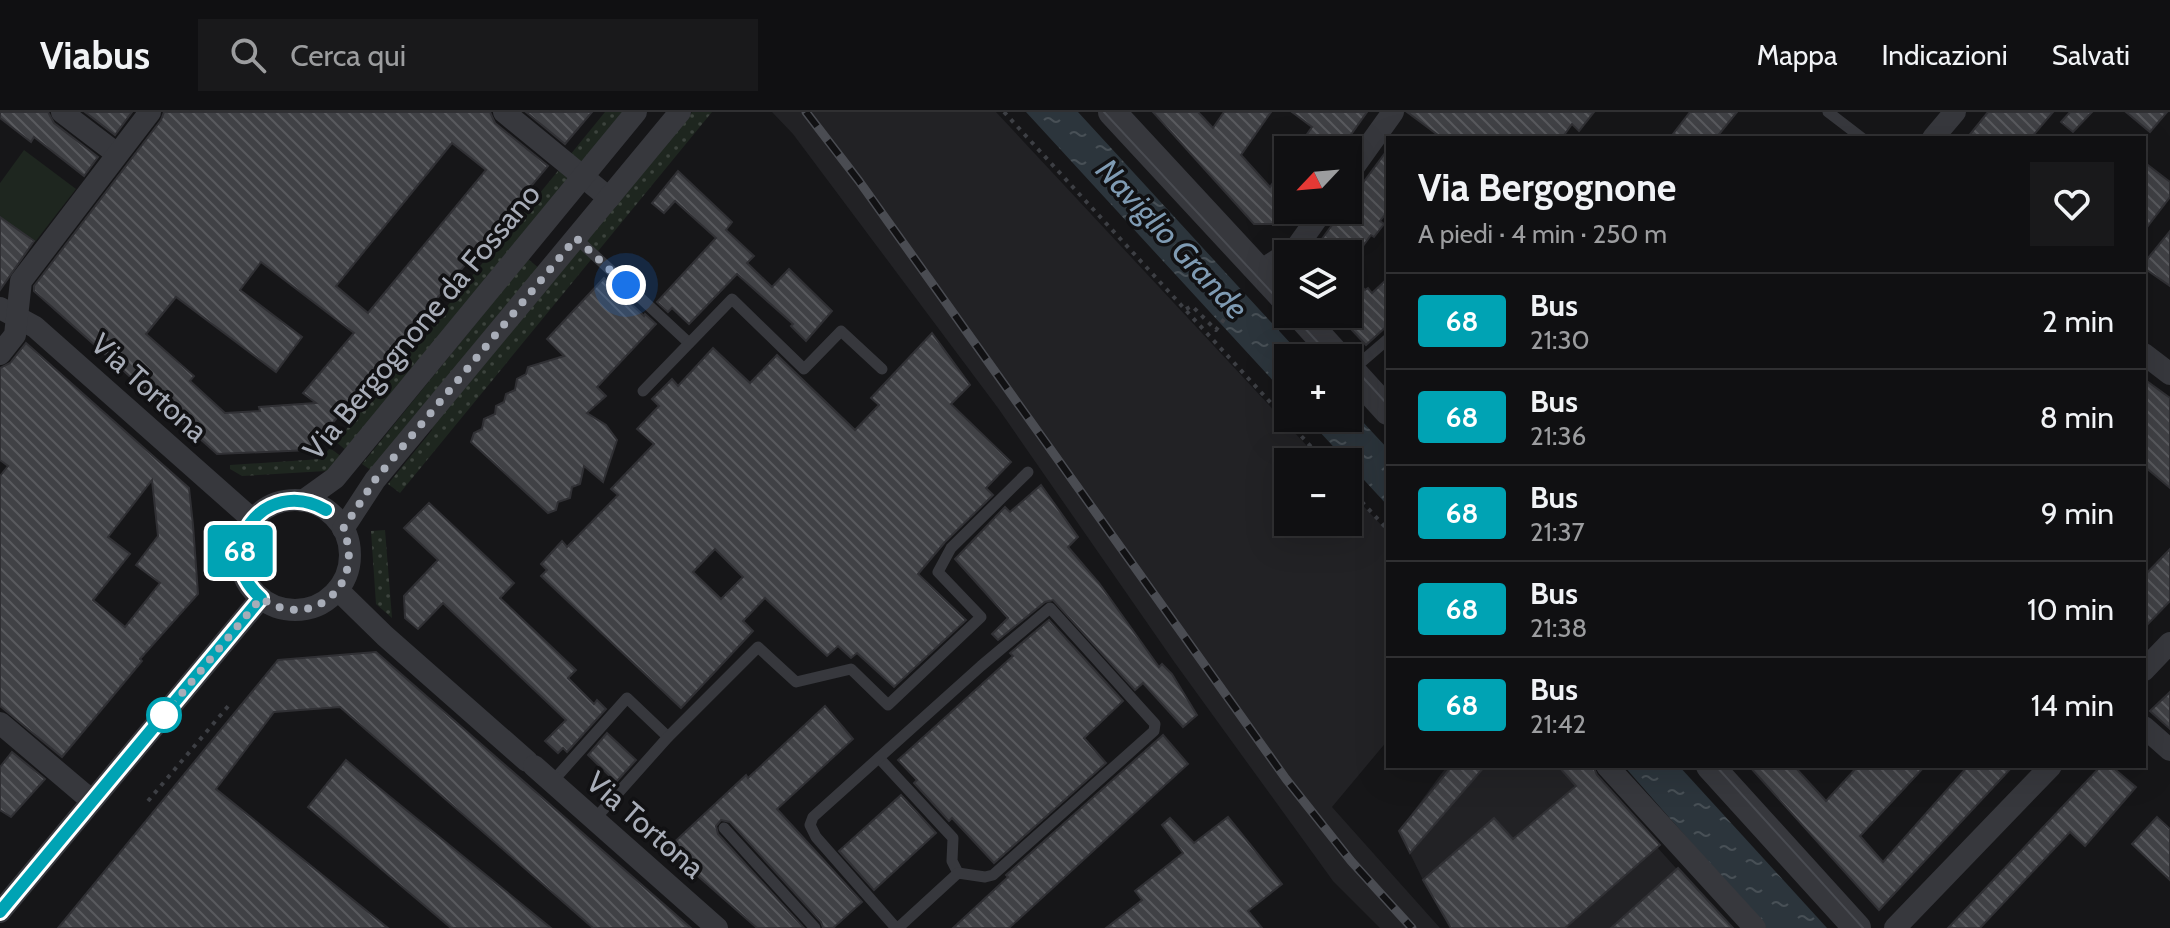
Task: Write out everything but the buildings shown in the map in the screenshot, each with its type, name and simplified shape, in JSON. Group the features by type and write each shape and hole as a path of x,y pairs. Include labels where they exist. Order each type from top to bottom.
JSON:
{"street":[{"path":"62,112 117,154"},
{"path":"0,354 15,335 9,312 21,281 150,112"},
{"path":"504,112 582,177"},
{"name":"Via Bergognone da Fossano","path":"303,501 335,478 636,112"},
{"path":"343,529 375,480 680,112"},
{"path":"1112,112 1255,277 1274,291"},
{"path":"1362,155 1393,112"},
{"path":"1935,136 1955,112"},
{"name":"Via Bergognone da Fossano","path":"582,177 609,198"},
{"path":"1255,277 1296,248 1313,224"},
{"name":"Via Tortona","path":"9,312 35,327 253,520"},
{"path":"1312,328 1327,344"},
{"path":"2146,356 2170,374"},
{"path":"1362,383 1386,409"},
{"path":"303,501 326,510 343,529 349,546 349,563 338,590 323,603 297,610 280,608 261,598 245,577 240,558 243,538 262,511 278,503 303,501"},
{"name":"Via Tortona","path":"338,590 385,636 717,928"},
{"path":"0,912 261,598"},
{"path":"2146,668 2170,643"},
{"path":"2146,729 2170,750"},
{"path":"3,732 92,801"},
{"path":"1609,768 1755,928"},
{"path":"1712,768 1857,928"},
{"path":"1895,928 2049,768"}],"lane":[{"path":"1828,112 1859,136"},
{"path":"576,238 689,343"},
{"path":"643,391 732,299 804,369 841,331 882,369"},
{"path":"1362,355 1386,340"},
{"path":"594,820 668,737 758,647 796,682 851,669 888,705 981,617 938,572 951,548 1028,472"},
{"path":"1050,608 1155,724 1154,731 993,875 985,877 958,873 897,928 816,837 810,825 813,817 1050,608"},
{"path":"552,782 627,698 668,737"},
{"path":"879,758 953,838 952,861 958,873"},
{"path":"724,828 815,928"}],"path":[{"path":"1004,112 1312,448"},
{"path":"1186,309 1192,306 1216,330 1255,277"},
{"path":"1362,502 1386,528"},
{"path":"148,801 230,704"}],"shaded area":[{"path":"605,112 625,112 581,164 570,155"},
{"path":"692,112 712,112 400,493 388,484 432,430 429,424 540,297"},
{"path":"772,112 996,112 1274,410 1274,432 1294,432 1309,448 1274,448 1274,536 1362,536 1362,505 1386,530 1386,742 1332,807 1440,928 1380,928 1333,881 1175,663 998,408 793,134"},
{"path":"24,150 76,189 35,242 0,217 0,183"},
{"path":"562,166 574,175 347,451 336,442"},
{"path":"528,259 540,269 375,473 362,464"},
{"path":"330,448 342,457 326,471 242,476 230,469 230,465 321,459"},
{"path":"385,530 392,618 376,604 371,531"},
{"path":"1446,768 1586,768 1730,928 1451,928 1399,831"}],"water":[{"name":"Naviglio Grande","path":"1026,112 1078,112 1291,344 1274,344 1274,382"},
{"path":"1362,421 1386,447 1386,504 1362,478 1362,448 1335,448 1320,432 1362,432"},
{"path":"1626,768 1681,768 1827,928 1766,928"}],"tram line":[{"path":"1104,112 1274,295"},
{"path":"1305,328 1319,344"},
{"path":"1362,376 1386,403"},
{"path":"1718,768 1863,928"}],"railway":[{"path":"806,112 859,181 1286,779 1351,861 1412,928"}],"bus line":[{"name":"68","path":"0,912 261,598 245,577 240,558 243,538 253,520 272,505 290,500 309,502 326,510"}],"route":[{"path":"164,715 261,598 280,608 297,610 323,603 338,590 346,575 350,551 343,529 375,480 576,238 626,285"}]}
